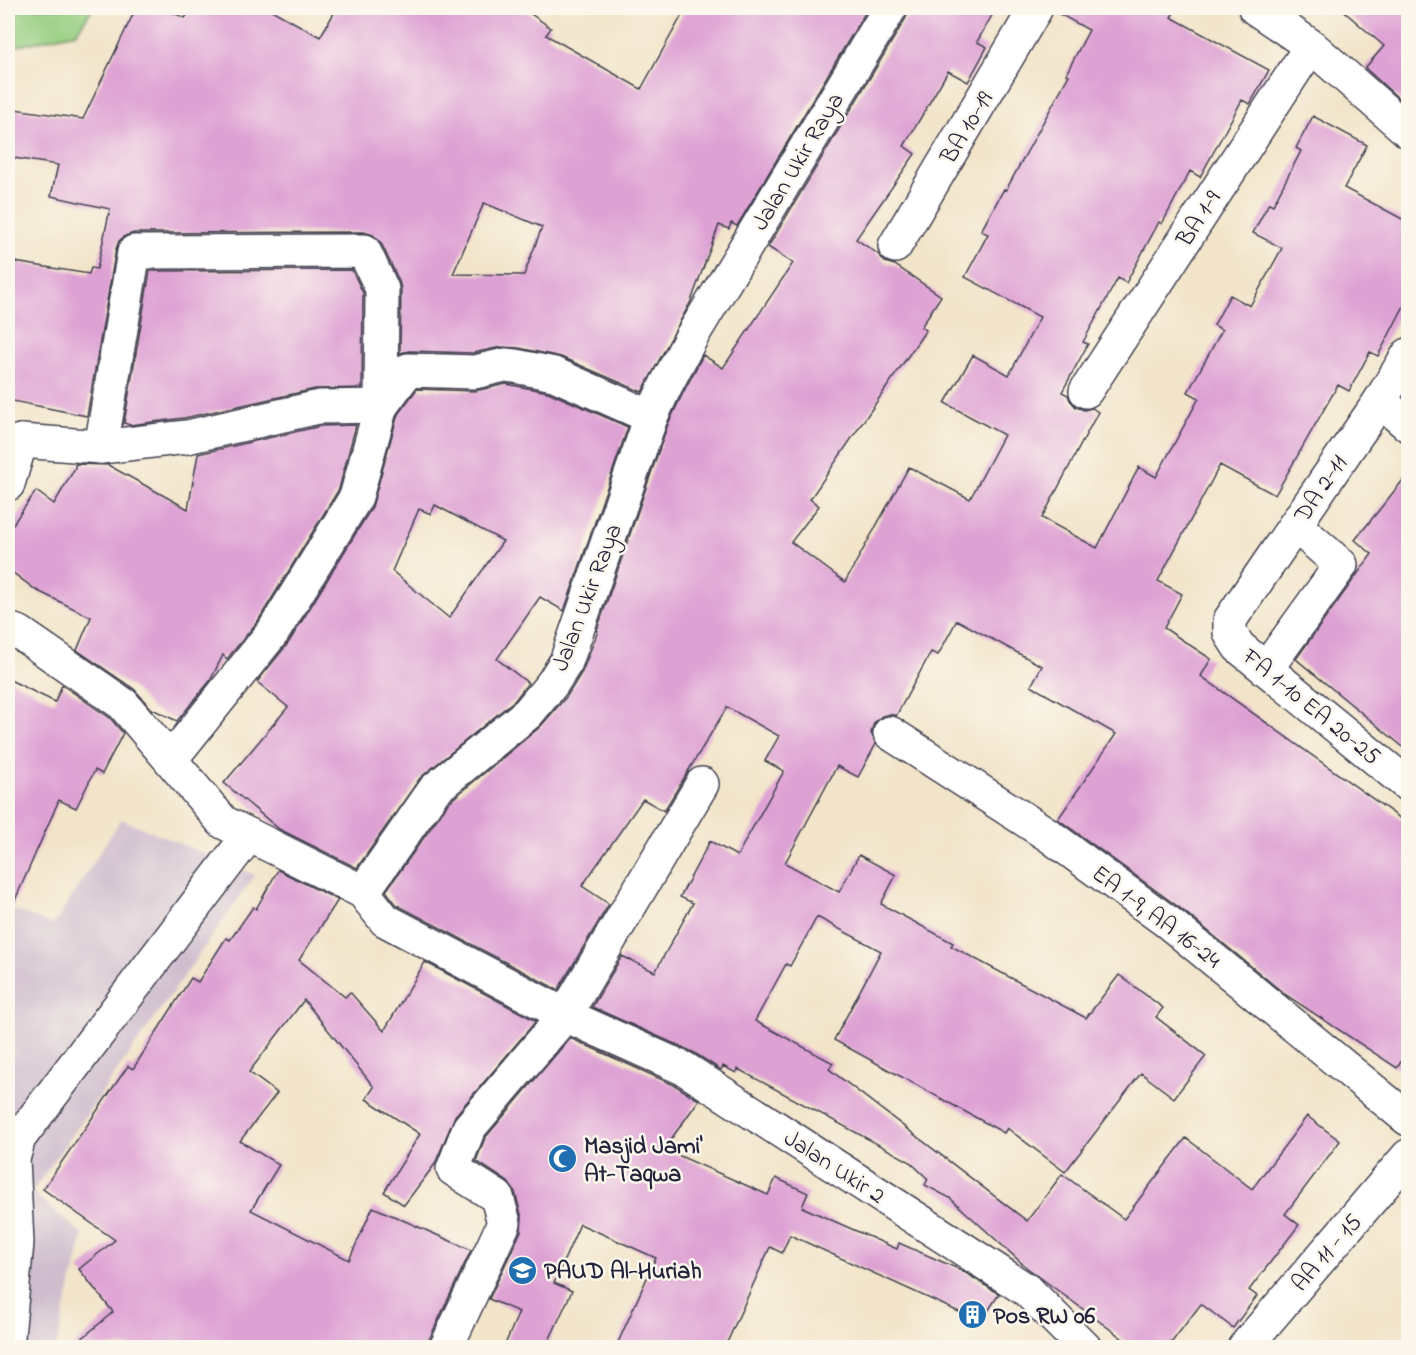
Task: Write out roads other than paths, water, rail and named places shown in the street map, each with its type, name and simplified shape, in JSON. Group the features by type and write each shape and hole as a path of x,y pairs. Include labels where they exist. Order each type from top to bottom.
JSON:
{"street":[{"name":"Jalan Ukir Raya","path":"363,892 435,789 528,713 552,684 566,662 651,417 666,385 692,336 890,8"},
{"name":"BA 10-19","path":"895,246 1036,8"},
{"path":"1261,9 1311,46 1408,131"},
{"name":"BA 1-9","path":"1086,391 1311,46"},
{"path":"101,447 134,252 364,251 382,289 381,406 356,497 273,632 171,759"},
{"name":"DA 2-11","path":"1230,620 1380,401 1408,355"},
{"path":"381,406 408,370 476,372 505,365 554,374 651,417"},
{"path":"1380,401 1408,425"},
{"path":"8,484 14,443 101,447 187,437 319,407 381,406"},
{"path":"1266,669 1341,565 1295,525"},
{"name":"FA 1-10 EA 20-25","path":"1230,620 1230,633 1239,647 1408,785"},
{"path":"8,629 20,633 123,704 223,822 363,892 385,920 566,1015"},
{"name":"EA 1-9, AA 16-24","path":"891,733 1047,834 1169,923 1408,1119"},
{"path":"446,1347 504,1223 497,1197 453,1169 469,1128 566,1015 702,784"},
{"path":"8,1336 17,1243 13,1159 19,1138 249,835"},
{"name":"Jalan Ukir 2","path":"566,1015 685,1069 1028,1291 1085,1347"},
{"name":"AA 11 - 15","path":"1244,1347 1408,1156"}],"place":[{"name":"Masjid Jami' At-Taqwa","path":"563,1159"},
{"name":"PAUD Al-Huriah","path":"523,1270"},
{"name":"Pos RW 06","path":"972,1315"}]}
